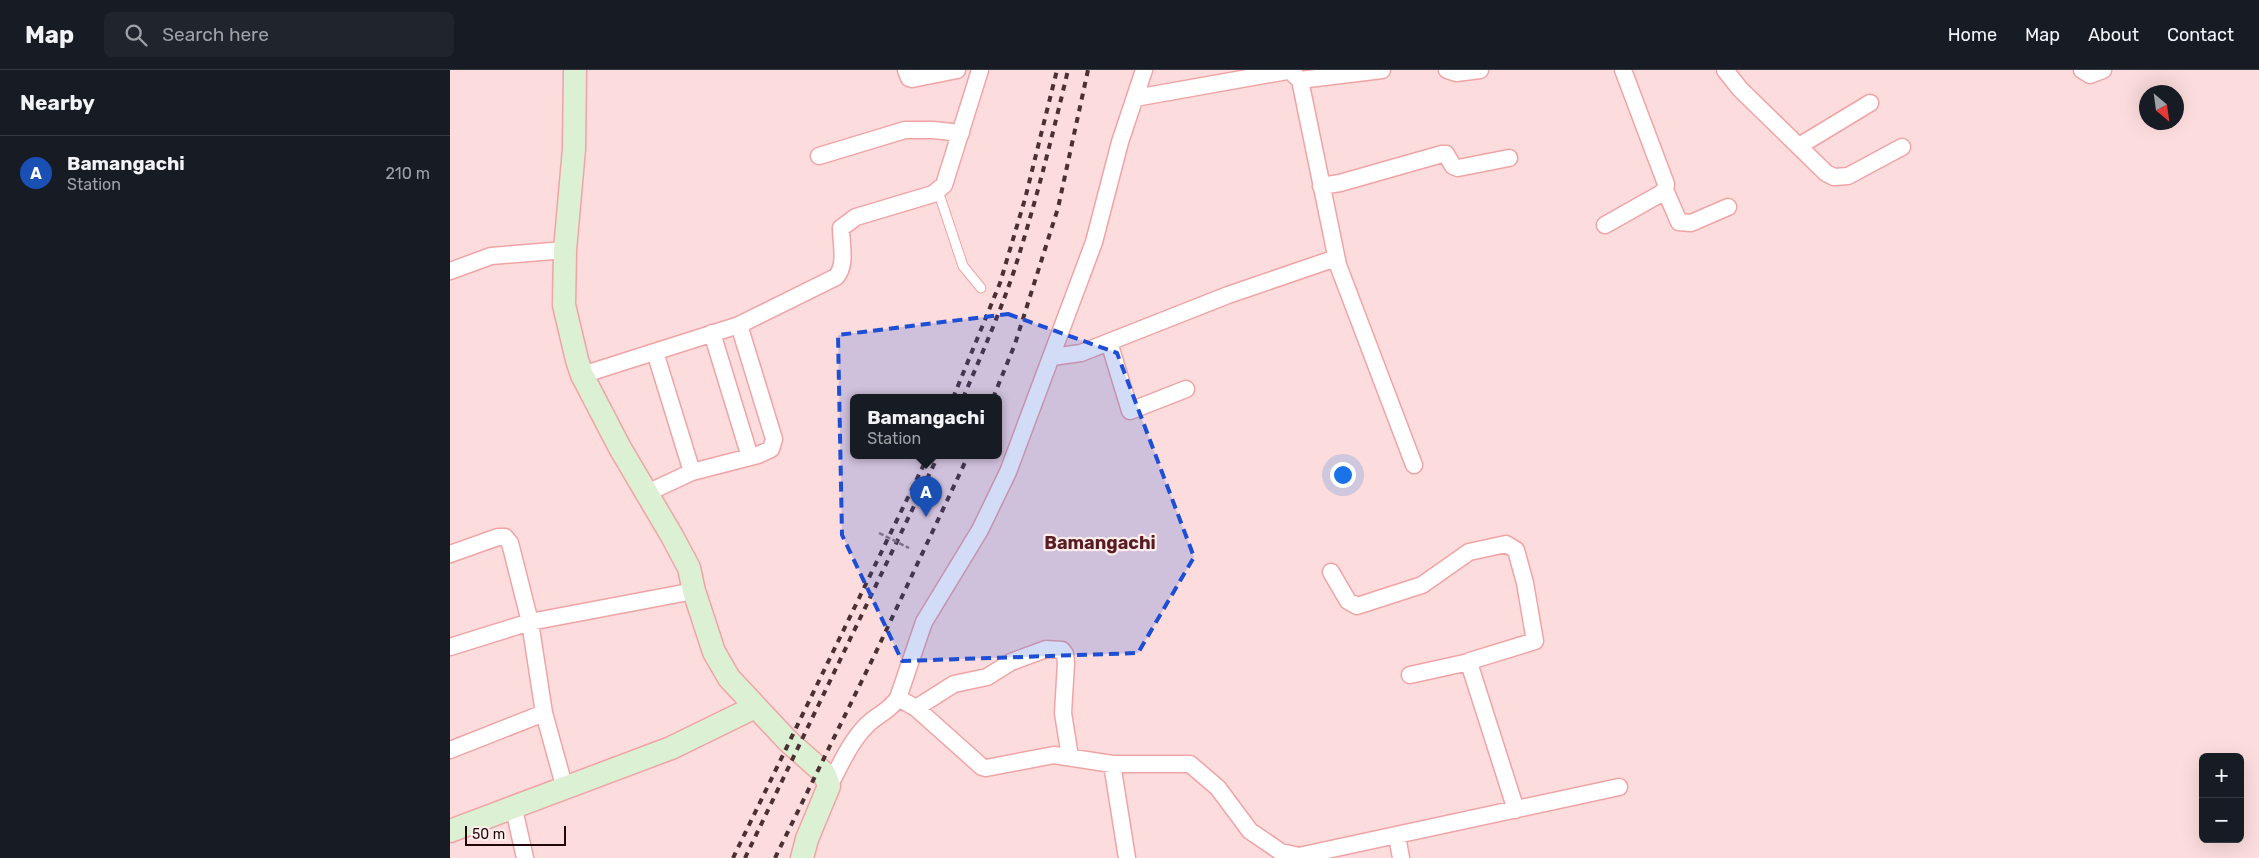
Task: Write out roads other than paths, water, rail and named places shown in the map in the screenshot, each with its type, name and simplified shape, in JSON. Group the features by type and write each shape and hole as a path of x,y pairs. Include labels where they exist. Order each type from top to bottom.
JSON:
{"street":[{"path":"575,70 574,149 565,250 564,305 582,375 620,448 689,568 694,591 714,652 729,678 788,741 824,773 829,786"},
{"path":"906,70 909,78 957,70"},
{"path":"582,375 739,325 836,277 842,265 841,228 845,223 856,217 938,191 944,185 980,70"},
{"path":"802,858 807,839 829,786 859,734 872,720 892,708 898,698 924,622 980,530 1008,472 1094,242 1120,142 1144,70"},
{"path":"1300,80 1382,70"},
{"path":"1447,70 1456,73 1480,70"},
{"path":"1623,70 1666,184 1665,190 1679,222 1691,223 1728,207"},
{"path":"1725,70 1740,88 1826,173 1842,178 1902,148"},
{"path":"2082,70 2090,75 2103,70"},
{"path":"1135,98 1287,71 1300,80 1341,275 1414,465"},
{"path":"1799,146 1870,103"},
{"path":"819,156 905,130 960,133"},
{"path":"1321,186 1340,183 1442,154 1446,154 1453,166 1458,168 1509,158"},
{"path":"1605,225 1665,190"},
{"path":"450,271 491,256 565,250"},
{"path":"1052,357 1082,353 1228,295 1336,258"},
{"path":"647,493 692,472 750,458 771,449 774,439 739,325"},
{"path":"712,334 750,458"},
{"path":"1109,342 1130,411 1186,389"},
{"path":"655,352 692,472"},
{"path":"450,554 498,537 505,537 510,543 530,622 544,714 565,789"},
{"path":"1331,572 1348,601 1357,606 1363,606 1422,585 1469,552 1506,544 1516,550 1524,576 1535,640 1469,662 1410,675"},
{"path":"450,647 530,622 694,591"},
{"path":"916,708 954,684 987,677 1011,662 1046,649 1062,650 1065,654 1066,663 1064,723 1070,757"},
{"path":"1469,662 1516,810"},
{"path":"898,698 916,708 982,767 986,768 1054,755 1112,764 1190,764 1218,788 1250,830 1288,855 1309,855 1619,787"},
{"path":"450,832 671,748 755,707"},
{"path":"450,750 544,714"},
{"path":"1112,764 1127,858"},
{"path":"514,809 526,858"},
{"path":"1397,836 1401,858"}],"lane":[{"path":"938,191 963,266 981,288"}],"railway":[{"path":"955,394 1000,283 1025,199 1057,70"},
{"path":"965,394 1014,271 1043,171 1068,70"},
{"path":"995,394 1015,344 1058,208 1088,70"},
{"path":"733,858 927,459"},
{"path":"745,858 937,459"},
{"path":"775,858 876,652 967,459"}],"place":[{"name":"Bamangachi","path":"926,517"}],"district":[{"name":"Bamangachi","path":"1100,543"}]}
